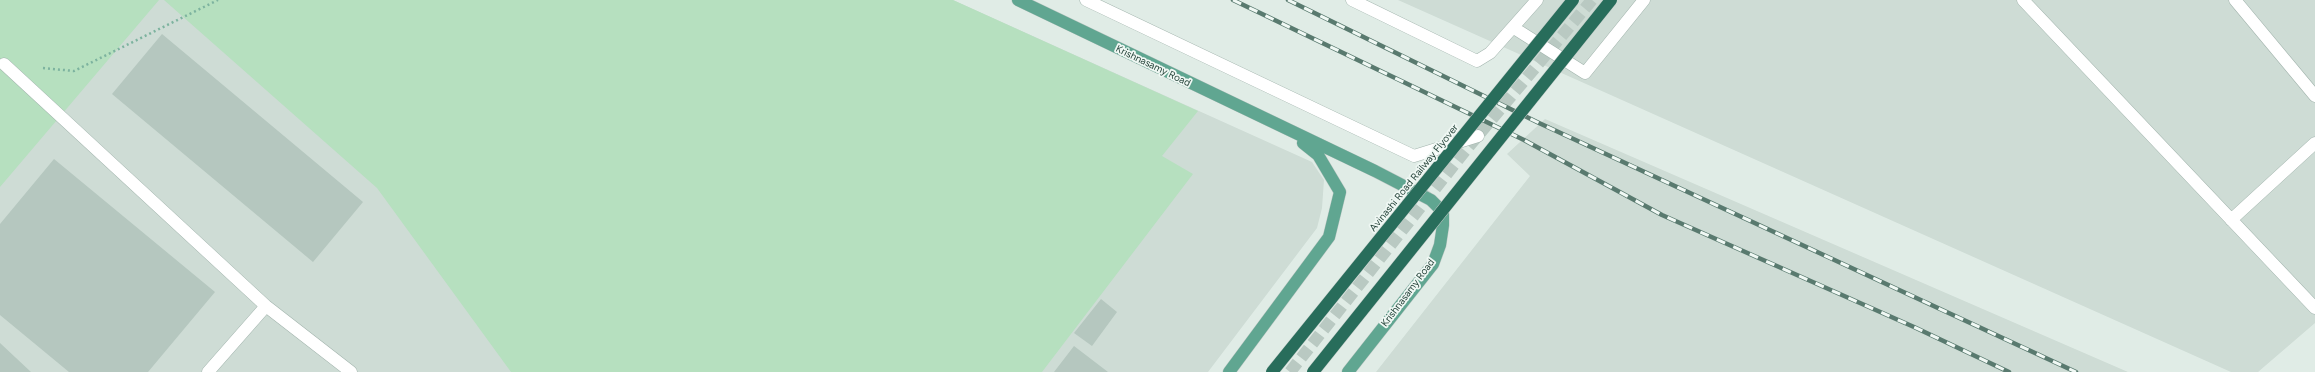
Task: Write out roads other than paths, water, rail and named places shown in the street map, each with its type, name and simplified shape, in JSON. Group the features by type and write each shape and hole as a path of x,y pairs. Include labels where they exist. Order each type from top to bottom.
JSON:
{"highway":[{"name":"Avinashi Road Railway Flyover","path":"1272,372 1574,0"},
{"path":"1313,372 1611,0"}],"main road":[{"name":"Krishnasamy Road","path":"1018,0 1431,200 1444,214 1440,246 1433,264 1348,372"},
{"name":"Krishnasamy Road","path":"1229,372 1329,237 1340,192 1318,155 1288,131"}],"street":[{"path":"1086,0 1414,156 1478,136"},
{"path":"1352,0 1477,61 1490,53 1514,28 1537,0"},
{"path":"1514,28 1585,73 1644,0"},
{"path":"2023,0 2315,308"},
{"path":"2235,0 2315,96"},
{"path":"4,64 266,306 351,372"},
{"path":"2231,220 2315,143"},
{"path":"208,372 266,306"}],"tunnel":[{"path":"1290,372 1465,151 1592,0"}],"railway":[{"path":"1233,0 1524,140 1662,215 1914,327 2009,372"},
{"path":"1288,0 1539,123 2076,372"}]}
